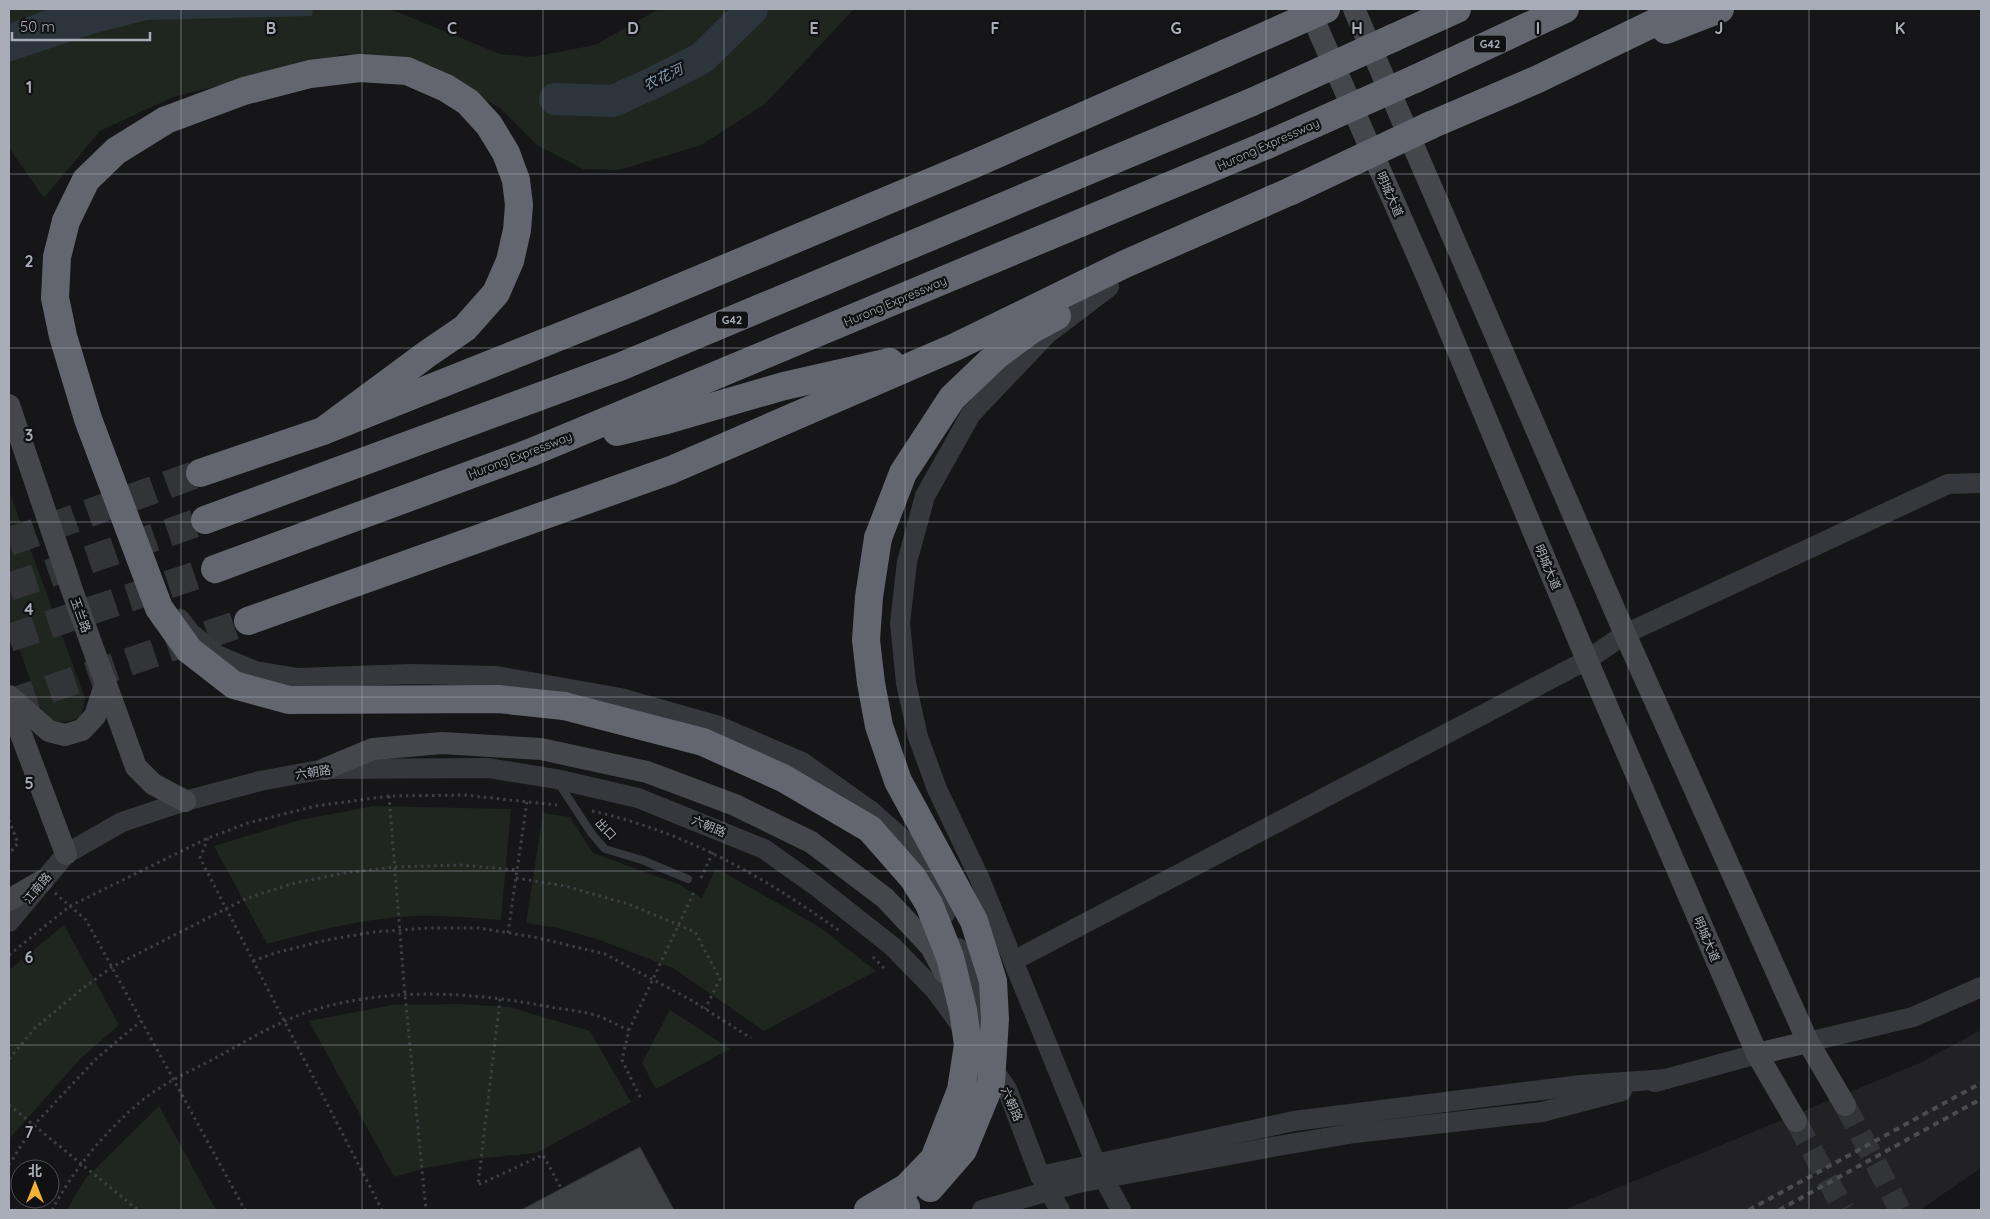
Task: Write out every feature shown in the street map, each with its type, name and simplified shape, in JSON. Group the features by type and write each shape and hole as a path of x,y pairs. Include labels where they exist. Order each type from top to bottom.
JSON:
{"highway":[{"path":"200,473 323,431 640,305 974,164 1326,9"},
{"name":"G42","path":"205,520 622,366 1252,102 1457,9"},
{"name":"Hurong Expressway","path":"215,569 532,452 1267,145 1565,9"},
{"path":"248,621 671,470 955,347 1126,264 1538,78 1683,9"},
{"path":"1538,78 1720,9"},
{"path":"323,431 465,328 496,293 510,262 518,230 516,180 506,153 489,125 468,102 446,88 408,71 360,68 310,74 244,91 166,120 116,151 86,180 66,221 57,257 55,298 63,336 88,420 159,608 189,650 234,685 289,700 498,699 564,706 702,742 783,778 870,829 913,878 929,904 950,957 963,1010 968,1045 961,1090 952,1136 929,1189"},
{"path":"901,1209 929,1189 963,1150 991,1082 996,1019 993,980 974,921 898,781 879,726 866,640 869,597 878,538 903,473 952,398 996,356 1031,330 1109,287 1185,249 1283,194"},
{"path":"532,452 663,421 784,386 955,347"},
{"path":"868,1210 907,1187 934,1159 961,1090"}],"main road":[{"name":"明城大道","path":"1309,9 1424,270 1587,660 1756,1054 1796,1121"},
{"path":"1354,9 1625,634 1808,1042 1844,1105"},
{"name":"玉兰路","path":"9,405 73,593 136,767 153,784 185,801"},
{"path":"9,696 49,731 65,736 82,730 94,716 106,682"},
{"path":"9,702 66,854"},
{"path":"325,769 373,749 442,743 541,750 647,772 735,805 811,842 885,898 931,947 963,1010"},
{"path":"9,900 42,881"},
{"path":"1756,1054 1808,1042"}],"street":[{"path":"1109,287 1047,334 971,414 925,496 907,562 900,623 906,683 918,737 937,789 979,877 1096,1164 1121,1210"},
{"path":"1013,961 1587,660 1625,634 1948,484 1981,483"},
{"path":"129,529 164,598 190,632 217,655 255,671 298,678 412,674 496,676 620,698 716,725 802,762 871,811 915,850 930,875 976,994 990,1031 1007,1089"},
{"name":"六朝路","path":"66,854 122,822 185,801 260,781 325,769 488,768 556,779 638,798 764,849 816,886 892,946 935,990 1007,1089 1040,1176 1060,1210"},
{"name":"江南路","path":"9,922 66,854"},
{"path":"1808,1042 1913,1017 1981,987"},
{"path":"982,1210 1078,1183 1355,1133 1542,1112 1756,1054"},
{"path":"1040,1176 1294,1121 1581,1085 1667,1079"}],"lane":[{"name":"出口","path":"556,779 592,834 606,849 642,860 688,879"}],"path":[{"path":"9,955 70,906 208,838 248,823 316,806 389,796 464,795 527,801 573,806 631,820 713,852 792,897 849,938"},
{"path":"389,796 405,995 426,1210"},
{"path":"508,933 527,801"},
{"path":"9,820 18,843 9,854"},
{"path":"208,838 200,858 382,1210"},
{"path":"640,1097 622,1060 629,1030 713,852"},
{"path":"9,1059 34,1029 112,968 245,899 292,884 344,873 395,867 461,864 517,870"},
{"path":"516,878 565,886 628,904 695,932 720,979 705,1009"},
{"path":"42,881 86,920 246,1210"},
{"path":"253,961 275,953 327,940 400,930 479,928 534,937 605,954 705,1009 750,1038"},
{"path":"872,956 886,970"},
{"path":"52,1210 63,1191 95,1148 122,1119 150,1095 174,1080 284,1021 316,1009 360,999 405,995 472,996 598,1016 629,1030"},
{"path":"500,999 478,1184 544,1155 573,1210"},
{"path":"9,1165 34,1125 96,1059 142,1021"},
{"path":"9,1105 138,1210"}],"shaded area":[{"path":"9,9 390,9 500,54 532,57 595,45 659,9 854,9 765,104 701,145 619,170 583,169 537,145 500,108 432,72 346,54 173,97 100,131 44,198 9,148"},
{"path":"49,9 313,9 312,16 147,20 96,33 9,62 9,24"},
{"path":"9,491 85,698 79,717 72,720 59,722 51,720 41,709 9,621"},
{"path":"374,806 511,809 501,920 436,916 395,917 340,926 267,944 214,846 300,820"},
{"path":"543,813 570,817 593,853 678,884 702,898 716,868 821,928 876,971 764,1031 673,968 597,939 558,928 526,923"},
{"path":"64,925 119,1025 81,1058 9,1139 9,970"},
{"path":"459,1004 509,1007 590,1031 631,1102 536,1153 474,1159 426,1168 394,1177 309,1021 392,1005"},
{"path":"670,1010 730,1049 656,1089 642,1063"},
{"path":"1981,1030 1981,1168 1920,1210 1564,1210 1922,1062"},
{"path":"159,1106 216,1210 67,1210 85,1179"}],"building":[{"path":"640,1147 674,1210 521,1210"}],"waterway":[{"name":"农花河","path":"555,99 613,101 655,82 702,58 752,9"}],"tunnel":[{"path":"9,542 200,473"},
{"path":"9,587 205,520"},
{"path":"9,638 215,569"},
{"path":"9,703 248,621"},
{"path":"1845,1105 1900,1210"},
{"path":"1796,1121 1844,1210"}],"railway":[{"path":"1749,1210 1981,1083"},
{"path":"1779,1210 1981,1099"}]}
